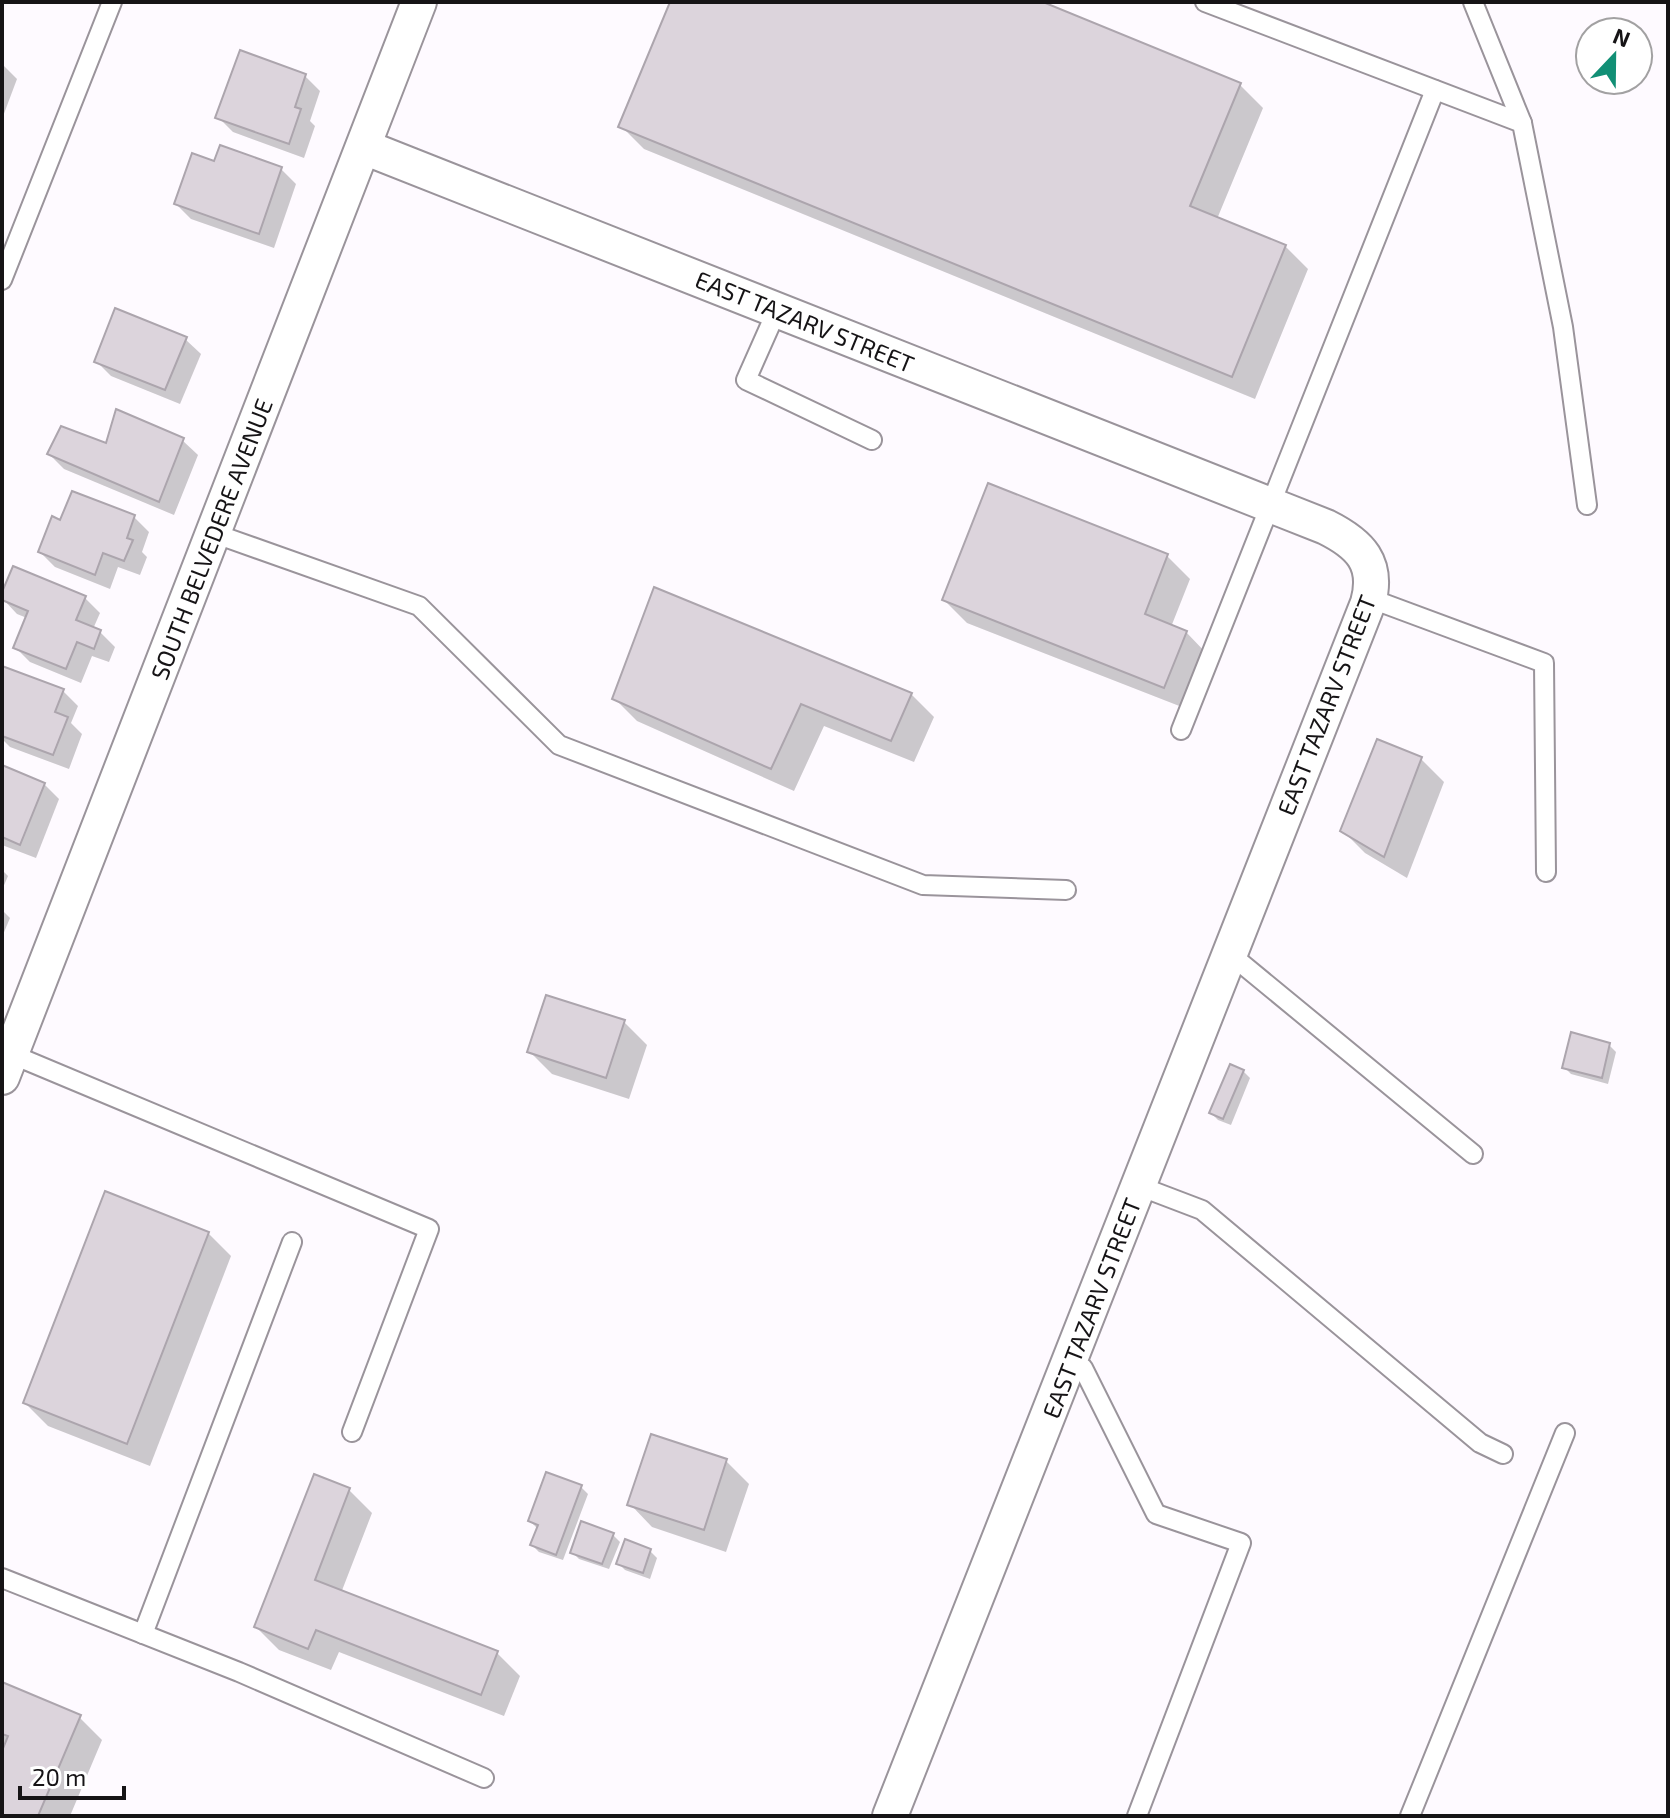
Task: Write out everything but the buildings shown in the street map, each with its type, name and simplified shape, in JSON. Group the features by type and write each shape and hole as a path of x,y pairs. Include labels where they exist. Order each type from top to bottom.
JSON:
{"street":[{"name":"SOUTH BELVEDERE AVENUE","path":"6,1065 419,2"},
{"name":"EAST TAZARV STREET","path":"364,147 1326,527 1360,548 1369,566 1372,586 1369,598 890,1816"}],"lane":[{"path":"2,280 112,2"},
{"path":"1205,2 1522,123"},
{"path":"1473,2 1522,123 1563,327 1587,505"},
{"path":"1181,730 1435,90"},
{"path":"777,310 746,380 872,440"},
{"path":"213,533 419,606 559,745 923,885 1066,890"},
{"path":"1369,598 1544,663 1546,872"},
{"path":"1230,954 1473,1154"},
{"path":"6,1065 429,1229 352,1432"},
{"path":"1139,1186 1202,1210 1480,1443 1503,1454"},
{"path":"143,1634 292,1242"},
{"path":"1069,1363 1083,1368 1156,1514 1241,1543 1137,1816"},
{"path":"1410,1816 1565,1433"},
{"path":"2,1578 239,1672 484,1778"}]}
